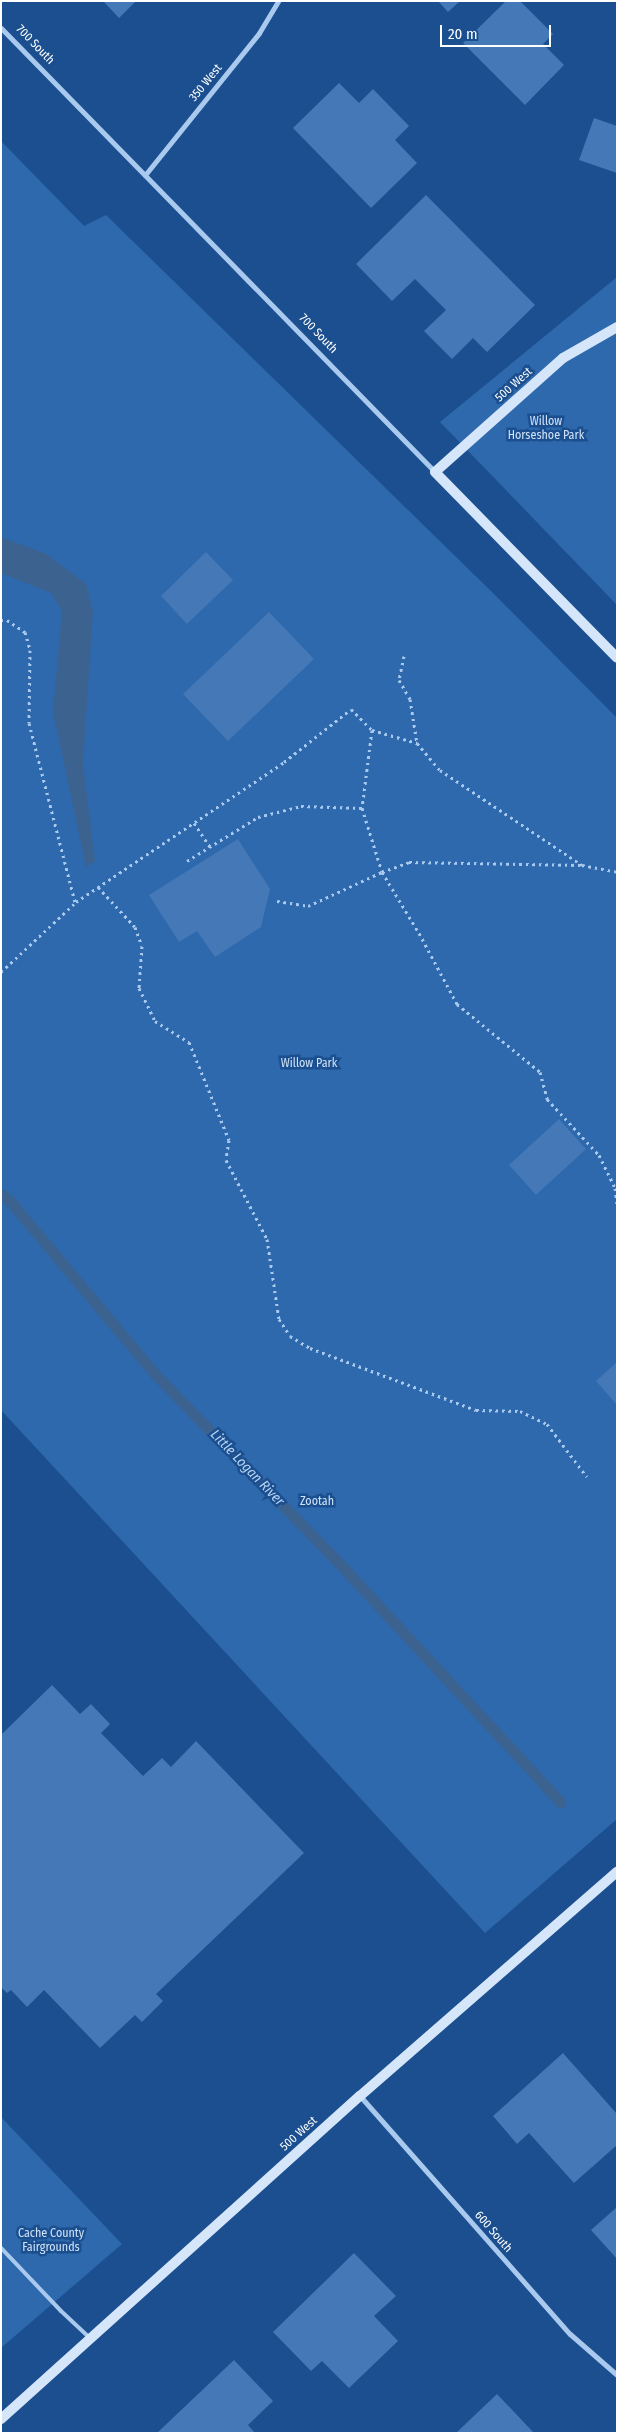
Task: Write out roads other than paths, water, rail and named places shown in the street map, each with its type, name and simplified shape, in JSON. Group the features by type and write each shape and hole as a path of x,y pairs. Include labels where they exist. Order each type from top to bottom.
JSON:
{"street":[{"name":"350 West","path":"145,175 259,33 278,1"},
{"name":"700 South","path":"1,28 617,658"},
{"name":"500 West","path":"435,472 563,358 617,327"},
{"name":"500 West","path":"1,2419 360,2096 617,1872"},
{"name":"600 South","path":"360,2096 570,2334 617,2375"}],"lane":[{"path":"1,2248 61,2311 90,2338"}],"waterway":[{"name":"Little Logan River","path":"1,1194 9,1200 156,1375 339,1563 560,1802"}],"park label":[{"name":"Willow Horseshoe Park","path":"546,429"},
{"name":"Willow Park","path":"309,1064"},
{"name":"Zootah","path":"317,1502"},
{"name":"Cache County Fairgrounds","path":"51,2241"}]}
